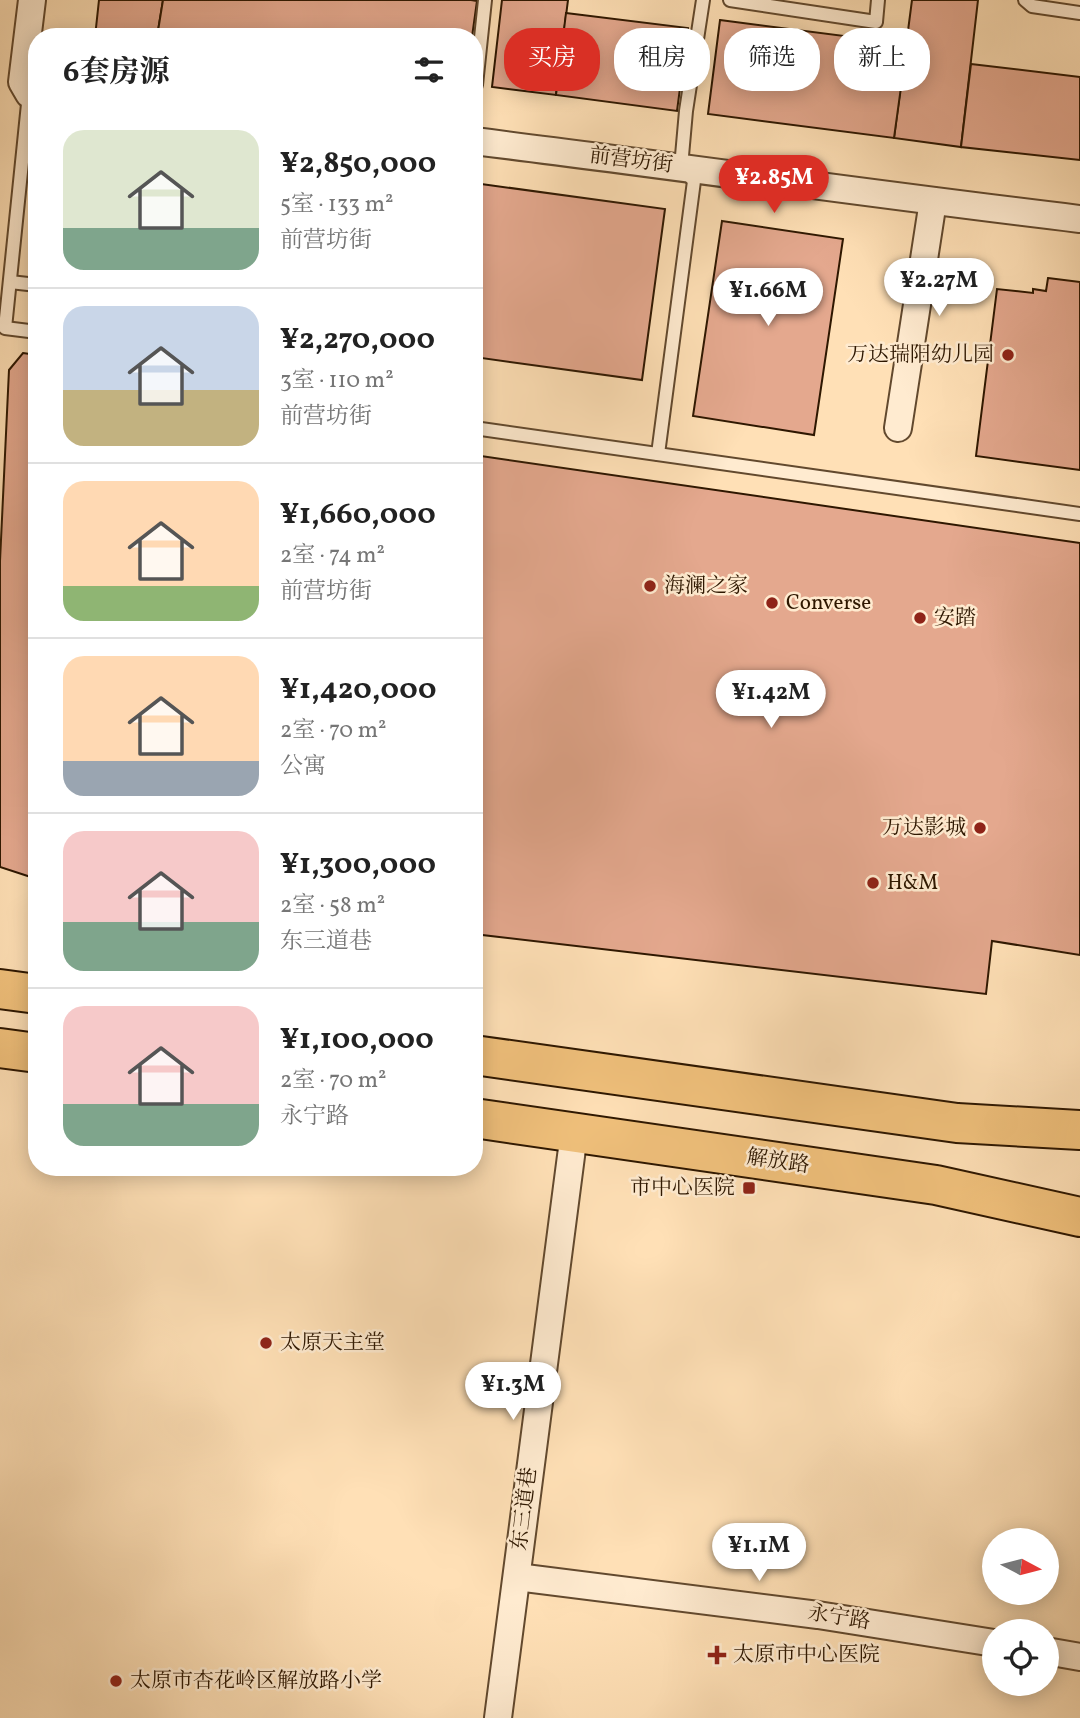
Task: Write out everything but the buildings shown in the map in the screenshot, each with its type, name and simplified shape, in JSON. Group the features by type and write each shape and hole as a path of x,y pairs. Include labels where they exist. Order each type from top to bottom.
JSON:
{"main road":[{"path":"0,989 28,993"},
{"path":"0,1048 28,1052"},
{"path":"483,1056 957,1123 1080,1148"},
{"name":"解放路","path":"483,1119 936,1185 1080,1217"},
{"path":"957,1123 1080,1130"},
{"path":"936,1185 1080,1197"}],"street":[{"path":"30,28 32,0"},
{"path":"43,28 47,0"},
{"path":"25,86 28,49"},
{"name":"前营坊街","path":"483,142 1080,231"},
{"name":"前营坊街","path":"483,155 687,174"},
{"path":"898,428 932,207"},
{"name":"前营坊街","path":"932,207 1080,219"},
{"name":"东三道巷","path":"498,1718 573,1133"},
{"name":"永宁路","path":"517,1577 818,1615 982,1641"},
{"path":"1059,1653 1080,1657"}],"lane":[{"path":"482,28 485,0"},
{"path":"658,454 687,174 687,111 703,0"},
{"path":"730,0 876,22 878,0"},
{"path":"1025,0 1032,6 1080,13"},
{"path":"25,86 5,328 28,331"},
{"path":"10,282 28,284"},
{"path":"483,429 1080,514"}],"place":[{"name":"万达瑞阳幼儿园","path":"1008,355"},
{"name":"海澜之家","path":"650,586"},
{"name":"Converse","path":"772,603"},
{"name":"安踏","path":"920,618"},
{"name":"万达影城","path":"980,828"},
{"name":"H&M","path":"873,883"},
{"name":"市中心医院","path":"749,1188"},
{"name":"太原天主堂","path":"266,1343"},
{"name":"太原市中心医院","path":"717,1655"},
{"name":"太原市杏花岭区解放路小学","path":"116,1681"}]}
